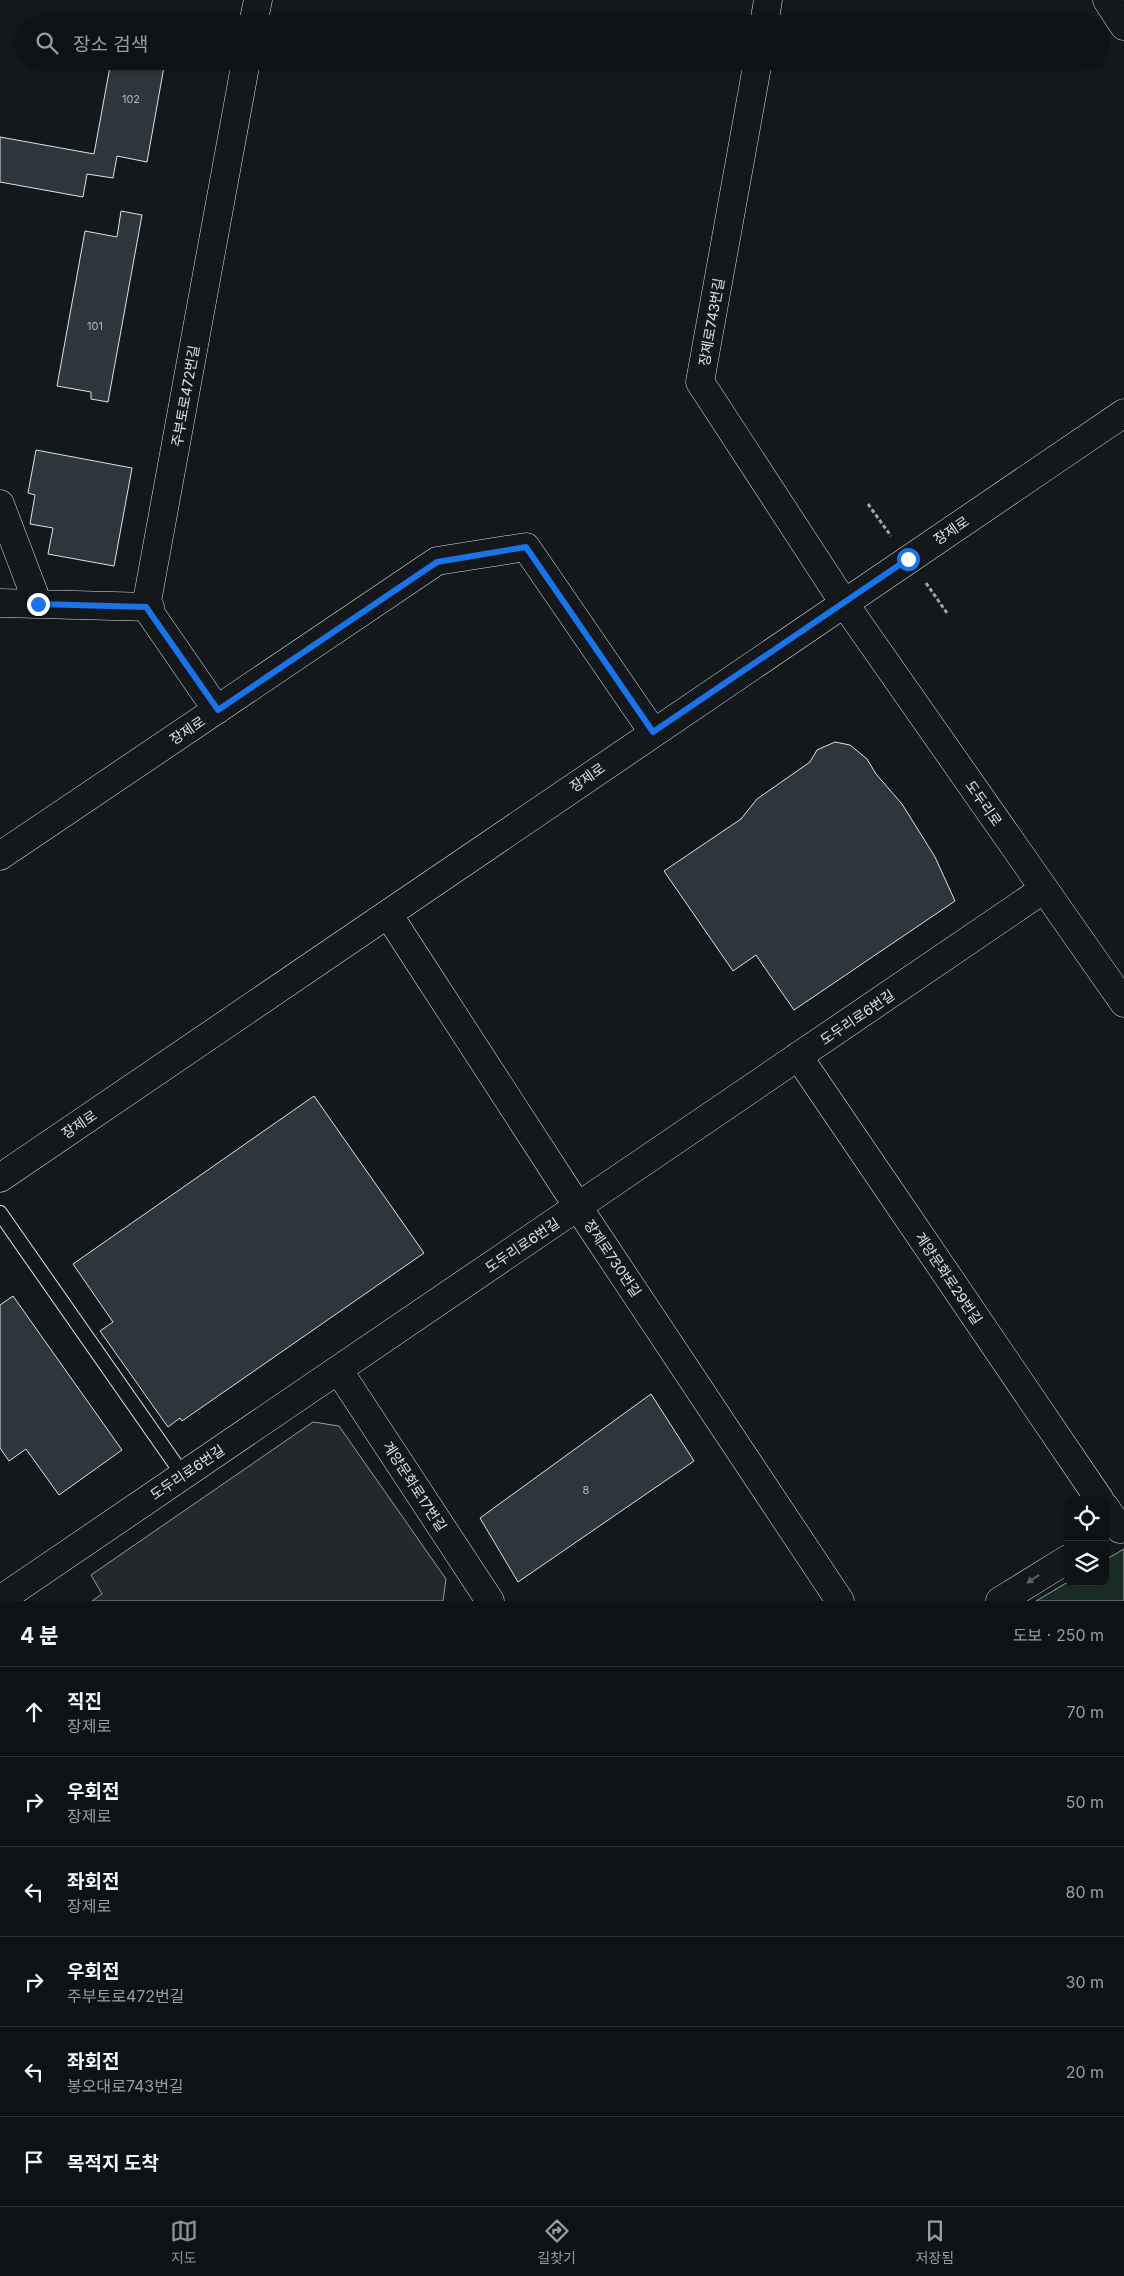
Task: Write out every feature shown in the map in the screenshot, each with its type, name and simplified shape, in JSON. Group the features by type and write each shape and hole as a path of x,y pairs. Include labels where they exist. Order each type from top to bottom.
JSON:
{"street":[{"path":"255,15 258,0"},
{"path":"766,15 768,0"},
{"path":"1107,0 1124,26"},
{"name":"주부토로472번길","path":"148,607 244,70"},
{"name":"장제로743번길","path":"756,70 700,382 844,603"},
{"name":"장제로","path":"0,1178 1124,413"},
{"path":"0,504 38,604"},
{"name":"장제로","path":"0,856 437,562 526,547 653,732"},
{"path":"0,603 148,607 218,710"},
{"name":"도두리로","path":"844,603 1124,1003"},
{"name":"도두리로6번길","path":"0,1600 339,1371 1044,889"},
{"name":"장제로730번길","path":"388,914 578,1207 840,1601"},
{"name":"계양문화로29번길","path":"798,1056 1097,1496"},
{"name":"계양문화로17번길","path":"339,1371 490,1601"},
{"path":"1000,1601 1064,1561"}],"lane":[{"path":"0,1213 183,1475"}],"green space":[{"path":"1124,1549 1124,1601 1036,1601 1064,1584 1064,1586 1109,1586 1109,1558"}],"shaded area":[{"path":"313,1422 339,1426 446,1579 443,1601 92,1601 102,1594 91,1575"}],"building":[{"path":"109,70 163,70 147,162 117,156 113,178 87,174 83,197 0,182 0,137 94,154"},
{"path":"121,211 142,215 108,402 91,399 91,392 57,386 85,231 117,237"},
{"path":"36,450 132,468 114,566 48,554 53,528 30,524 35,495 28,493"},
{"path":"835,742 850,745 867,759 876,774 902,804 935,857 955,901 794,1010 756,955 733,971 664,871 741,819 757,799 810,762 817,750"},
{"path":"314,1096 424,1253 182,1421 180,1418 168,1427 100,1331 113,1322 73,1264"},
{"path":"13,1296 122,1450 59,1495 26,1449 9,1461 0,1448 0,1305"},
{"path":"651,1394 694,1461 518,1582 480,1518"}],"route":[{"path":"38,604 146,607 218,710 437,562 526,547 653,732 908,559"}]}
